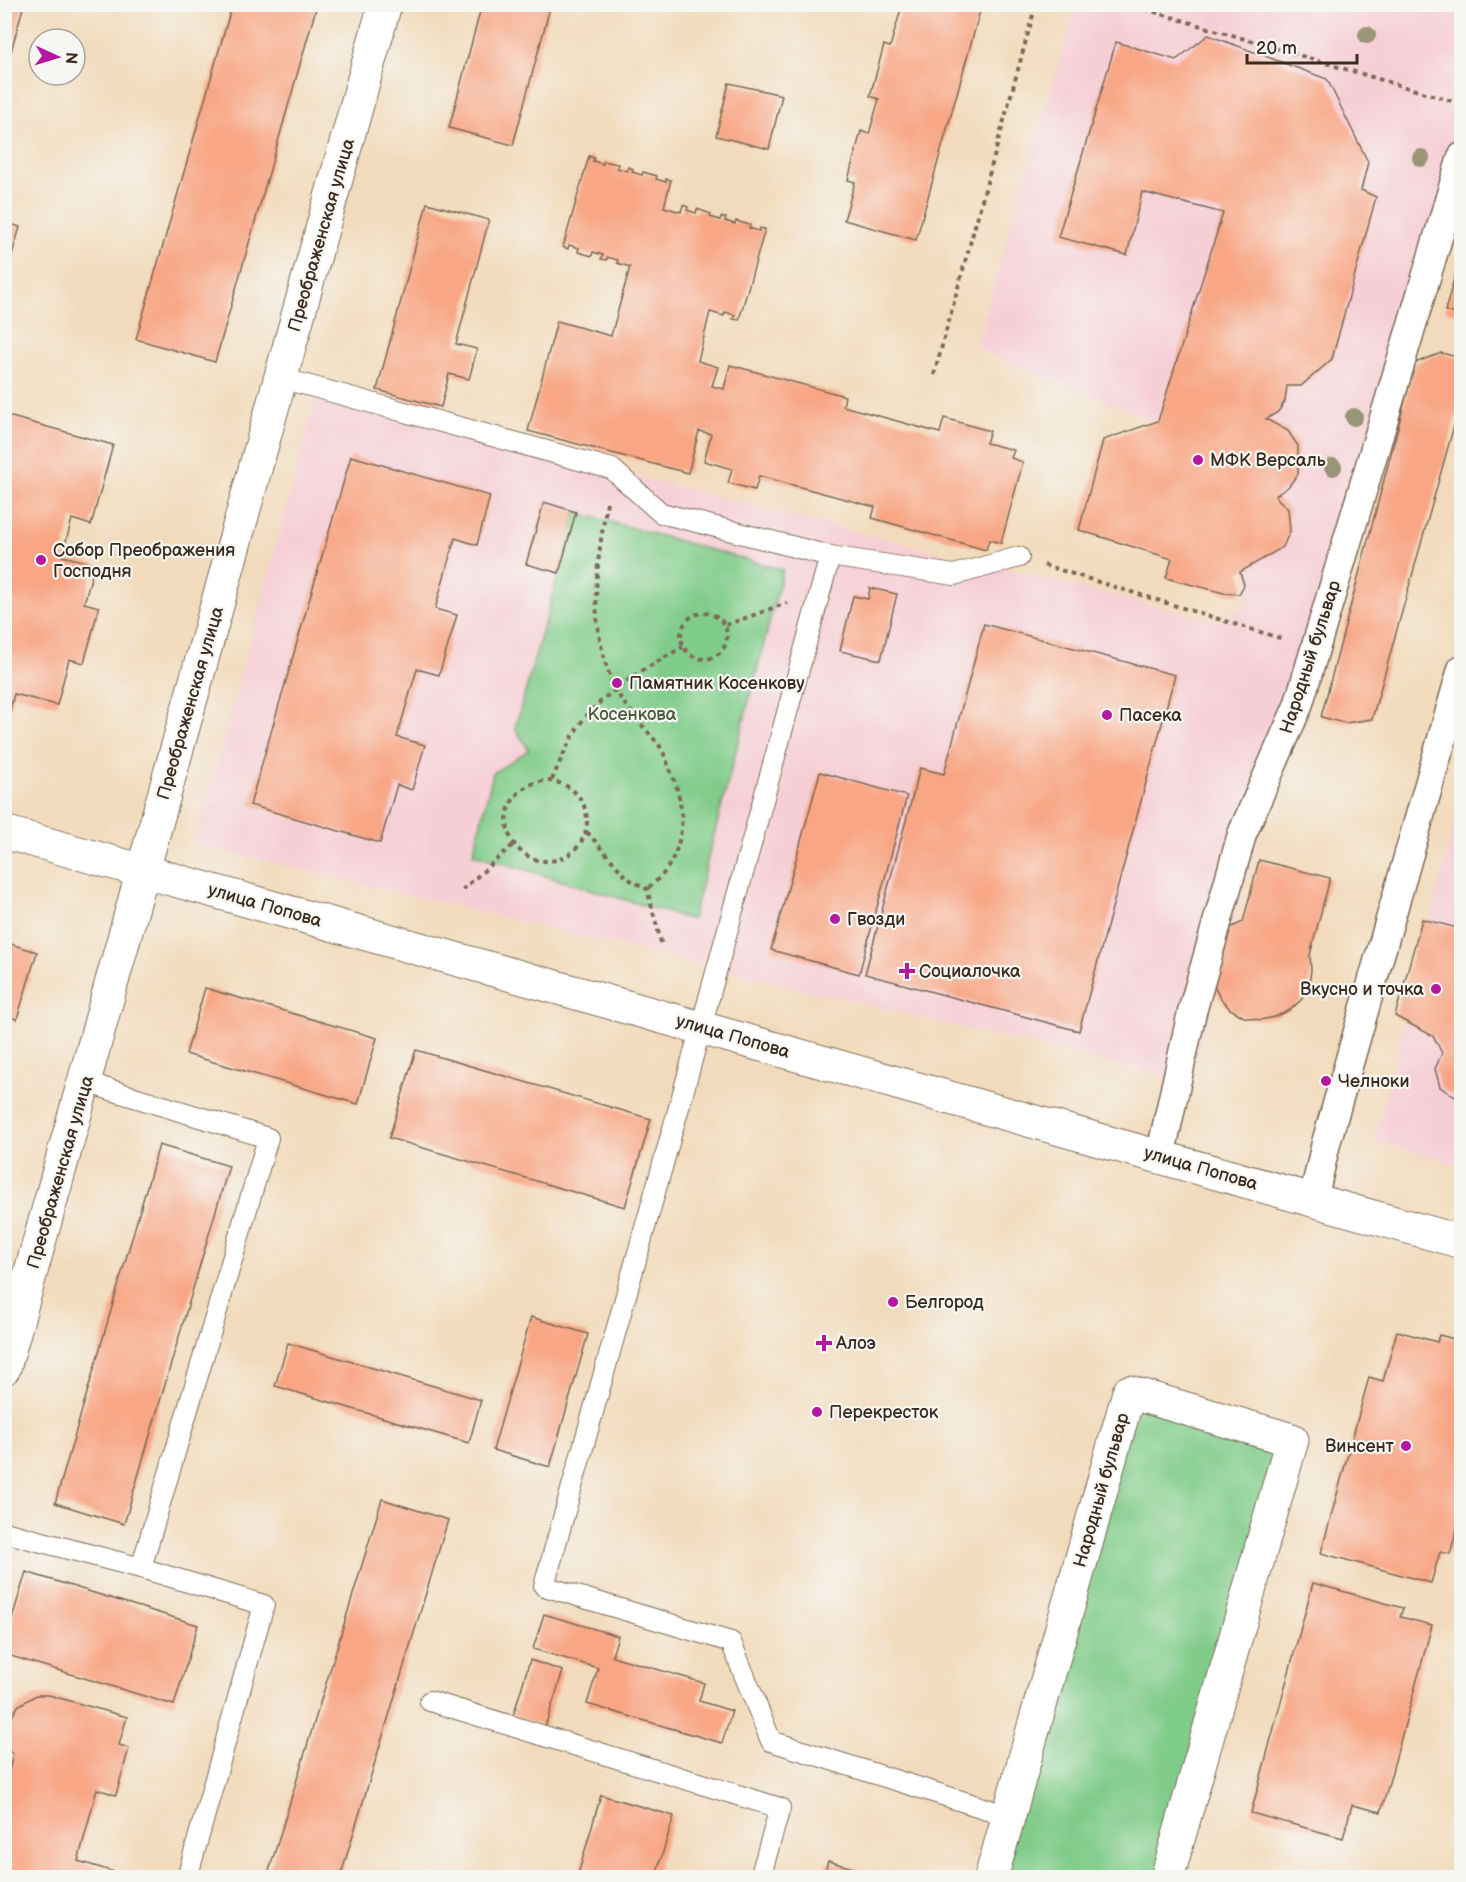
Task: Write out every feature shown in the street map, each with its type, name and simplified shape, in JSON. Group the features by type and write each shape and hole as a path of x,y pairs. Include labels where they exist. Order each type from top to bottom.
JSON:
{"main road":[{"name":"Преображенская улица","path":"4,1368 385,4"},
{"name":"улица Попова","path":"4,832 1461,1242"},
{"name":"Народный бульвар","path":"991,1878 1129,1392 1292,1440 1167,1878"}],"street":[{"name":"Народный бульвар","path":"1160,1157 1192,1012 1242,834 1298,706 1461,157"},
{"path":"1313,1200 1326,1143 1461,669"}],"lane":[{"path":"281,378 612,469 661,513 830,556 954,575 1018,557"},
{"path":"830,556 544,1586 731,1641 771,1741 1009,1815"},
{"path":"85,1082 268,1138 141,1569"},
{"path":"4,1532 264,1605 187,1878"},
{"path":"430,1701 780,1808 760,1878"}],"path":[{"path":"934,375 1036,4"},
{"path":"1128,4 1461,104"},
{"path":"612,469 596,567 595,612 602,649 615,689 660,747 678,786 683,820 677,849 665,872 647,889"},
{"path":"1018,557 1315,649"},
{"path":"726,625 821,591"},
{"path":"712,613 726,625 728,643 716,657 697,659 683,647 681,629 693,615 712,613"},
{"path":"552,780 561,759 586,716 615,689 683,647"},
{"path":"552,780 573,789 586,808 587,832 576,852 555,862 531,860 513,845 506,822 512,800 529,784 552,780"},
{"path":"587,832 627,878 647,889 662,946"},
{"path":"462,890 513,845"}],"shaded area":[{"path":"1076,5 1461,5 1461,120 1189,1082 195,844 316,397 1220,622 1247,603 1249,494 1194,438 975,348"},
{"path":"1461,798 1461,1165 1374,1141"}],"green space":[{"name":"Косенкова","path":"576,512 783,570 692,920 473,854 493,773 529,750 515,728"},
{"path":"1131,1396 1290,1442 1165,1877 994,1878"}],"building":[{"path":"4,4 24,4 5,73 4,73"},
{"path":"482,4 551,4 513,145 449,128"},
{"path":"895,4 982,4 916,240 844,220 855,182 848,180 861,131 869,134 879,99 870,96 884,45 890,47 901,9 894,7"},
{"path":"232,5 317,5 215,362 136,339"},
{"path":"1208,35 1327,79 1368,162 1361,190 1376,197 1332,359 1301,386 1287,386 1285,401 1278,412 1266,419 1288,431 1298,446 1298,474 1288,487 1275,496 1288,509 1290,531 1283,547 1240,572 1244,585 1239,594 1224,593 1166,578 1172,559 1079,530 1103,440 1158,421 1223,213 1142,192 1127,255 1058,237 1116,42 1176,60"},
{"path":"729,83 782,95 769,149 716,136"},
{"path":"589,156 594,158 593,161 603,164 604,161 618,164 617,168 627,171 628,167 633,169 632,172 657,176 656,179 666,182 666,179 671,180 664,207 681,212 683,205 688,207 687,210 696,213 697,209 720,220 721,217 726,218 725,221 750,225 749,228 759,231 760,228 765,229 739,320 733,319 735,315 725,312 724,316 710,312 698,361 718,367 712,386 724,389 730,365 845,396 843,406 940,433 944,418 990,431 986,443 1014,450 1011,458 1023,462 1001,543 989,540 986,550 872,518 875,507 759,476 755,490 728,483 732,469 704,461 711,434 699,431 688,473 528,431 557,321 611,336 630,267 617,263 618,260 607,257 607,260 601,259 603,255 593,252 592,256 578,252 579,248 569,245 568,249 563,247"},
{"path":"427,203 489,220 456,344 477,349 469,379 449,374 441,407 377,390"},
{"path":"4,222 20,227 9,265 4,263"},
{"path":"1462,254 1462,315 1445,311"},
{"path":"1441,353 1462,358 1462,397 1372,719 1345,723 1321,717 1415,363"},
{"name":"Собор Преображения Господня","path":"8,416 113,445 91,525 72,519 62,556 95,564 84,603 99,607 84,663 69,659 57,705 14,694 10,710 4,708 4,511 7,501 4,501 4,428"},
{"path":"351,456 490,496 477,545 455,538 435,609 457,615 439,675 417,669 397,737 425,745 412,790 397,785 380,843 250,805"},
{"path":"544,502 576,512 559,573 526,564"},
{"path":"870,588 897,594 881,660 840,651 853,596 868,599"},
{"path":"984,624 1175,675 1079,1031 865,974 920,768 944,774"},
{"path":"820,772 907,796 859,974 771,950"},
{"path":"1259,860 1330,878 1310,955 1309,985 1301,1000 1290,1010 1275,1017 1260,1020 1244,1017 1230,1009 1220,998 1213,984 1221,939 1232,927 1243,922"},
{"path":"1422,919 1462,929 1462,1097 1455,1097 1440,1087 1435,1069 1442,1053 1433,1036 1395,1016"},
{"path":"4,942 37,952 17,1019 4,1016"},
{"path":"205,988 377,1038 358,1104 186,1054"},
{"path":"416,1050 651,1119 625,1207 389,1138"},
{"path":"159,1145 229,1166 124,1524 55,1503"},
{"path":"531,1317 588,1334 550,1467 493,1450"},
{"name":"Винсент","path":"1397,1331 1437,1342 1439,1335 1462,1341 1462,1511 1450,1554 1440,1552 1431,1583 1321,1553 1369,1377 1383,1381"},
{"path":"288,1343 481,1400 469,1443 275,1386"},
{"path":"382,1499 448,1520 340,1878 267,1878"},
{"path":"26,1572 198,1625 174,1705 4,1654 4,1645"},
{"path":"1313,1583 1403,1608 1400,1617 1432,1625 1381,1812 1352,1805 1343,1838 1251,1813"},
{"path":"544,1614 618,1636 612,1656 704,1683 699,1701 732,1711 722,1743 587,1704 598,1668 533,1649"},
{"path":"530,1660 563,1671 545,1727 513,1716"},
{"path":"36,1695 49,1695 127,1717 119,1745 129,1748 116,1795 97,1789 78,1861 134,1878 4,1878 4,1778 7,1779 13,1754 6,1749 5,1740 11,1718 18,1706"},
{"path":"601,1795 674,1816 655,1878 577,1878"},
{"path":"828,1861 885,1877 885,1878 823,1878"}],"place":[{"name":"МФК Версаль","path":"1198,460"},
{"name":"Собор Преображения Господня","path":"41,560"},
{"name":"Памятник Косенкову","path":"617,683"},
{"name":"Пасека","path":"1107,715"},
{"name":"Гвозди","path":"835,919"},
{"name":"Социалочка","path":"907,971"},
{"name":"Вкусно и точка","path":"1436,989"},
{"name":"Челноки","path":"1326,1081"},
{"name":"Белгород","path":"893,1302"},
{"name":"Алоэ","path":"824,1343"},
{"name":"Перекресток","path":"817,1412"},
{"name":"Винсент","path":"1406,1446"}]}
